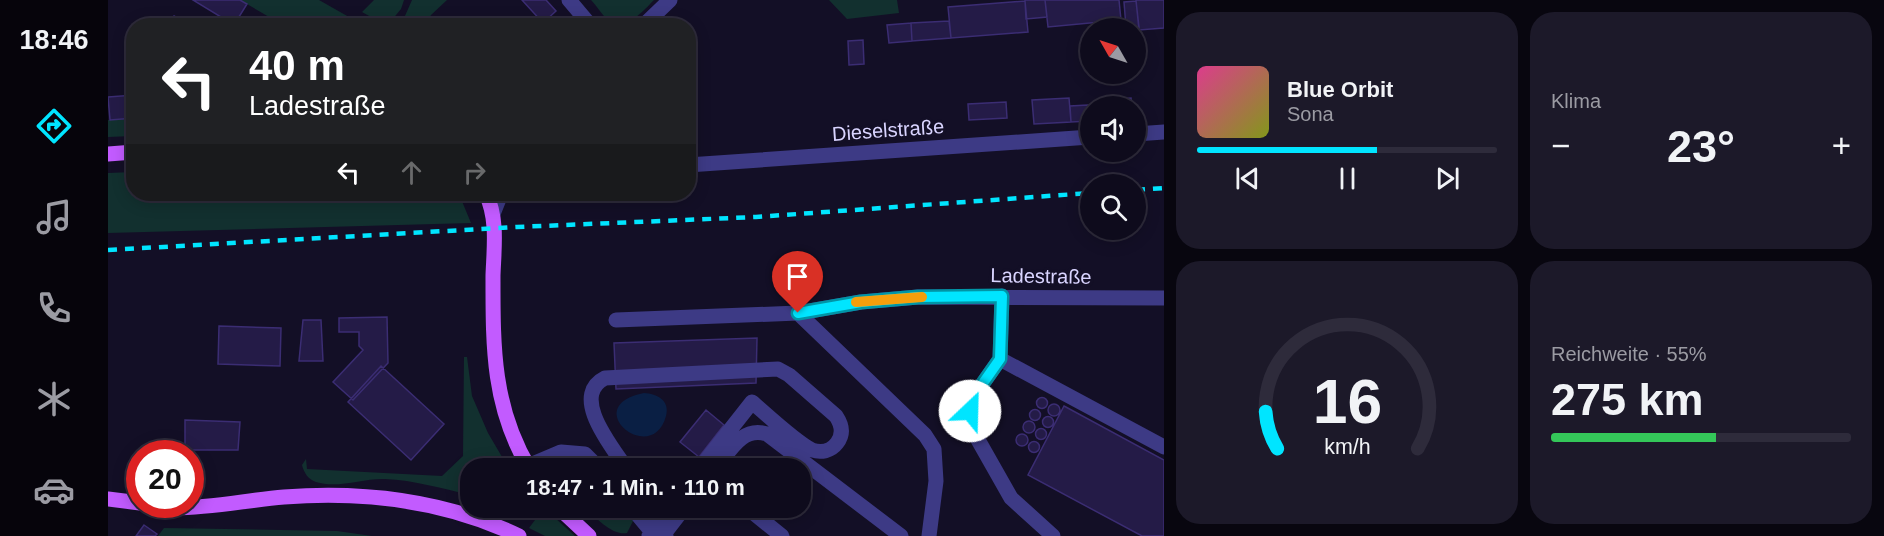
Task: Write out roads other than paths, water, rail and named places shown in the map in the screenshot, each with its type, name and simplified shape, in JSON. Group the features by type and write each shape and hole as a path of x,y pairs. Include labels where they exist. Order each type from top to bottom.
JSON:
{"main road":[{"path":"108,154 126,153"},
{"path":"488,201 494,218 493,328 498,387 511,432 524,458"},
{"path":"204,505 285,497 350,495 392,499 460,513"},
{"path":"108,499 126,502"},
{"path":"474,518 519,536"},
{"path":"570,518 590,536"}],"street":[{"path":"569,0 584,18"},
{"path":"652,18 670,0"},
{"path":"1146,133 1164,132"},
{"name":"Dieselstraße","path":"696,164 1080,138"},
{"path":"494,218 499,201"},
{"path":"1002,296 1000,359 974,396 970,411 977,438 1011,498 1053,536"},
{"name":"Ladestraße","path":"616,320 798,313 861,302 918,297 1164,298"},
{"path":"798,313 925,435 934,449 936,481 929,536"},
{"path":"1000,359 1164,447"},
{"path":"620,458 594,417 593,392 598,382 605,378 778,369 789,375 840,422 841,436 838,442 827,451 813,450 752,402 708,458"},
{"path":"724,458 742,436 754,431 767,434 799,458"},
{"path":"548,458 561,452 585,454 589,458"},
{"path":"811,467 901,536"},
{"path":"642,518 658,534"},
{"path":"651,518 658,534"},
{"path":"658,534 665,518"},
{"path":"658,534 674,518"},
{"path":"760,518 782,536"}],"water":[{"path":"644,393 661,399 667,410 658,430 647,436 635,435 625,429 618,420 617,409 625,400"}],"railway":[{"path":"1146,189 1164,188"},
{"path":"108,250 517,227 756,217 1080,194"}]}
